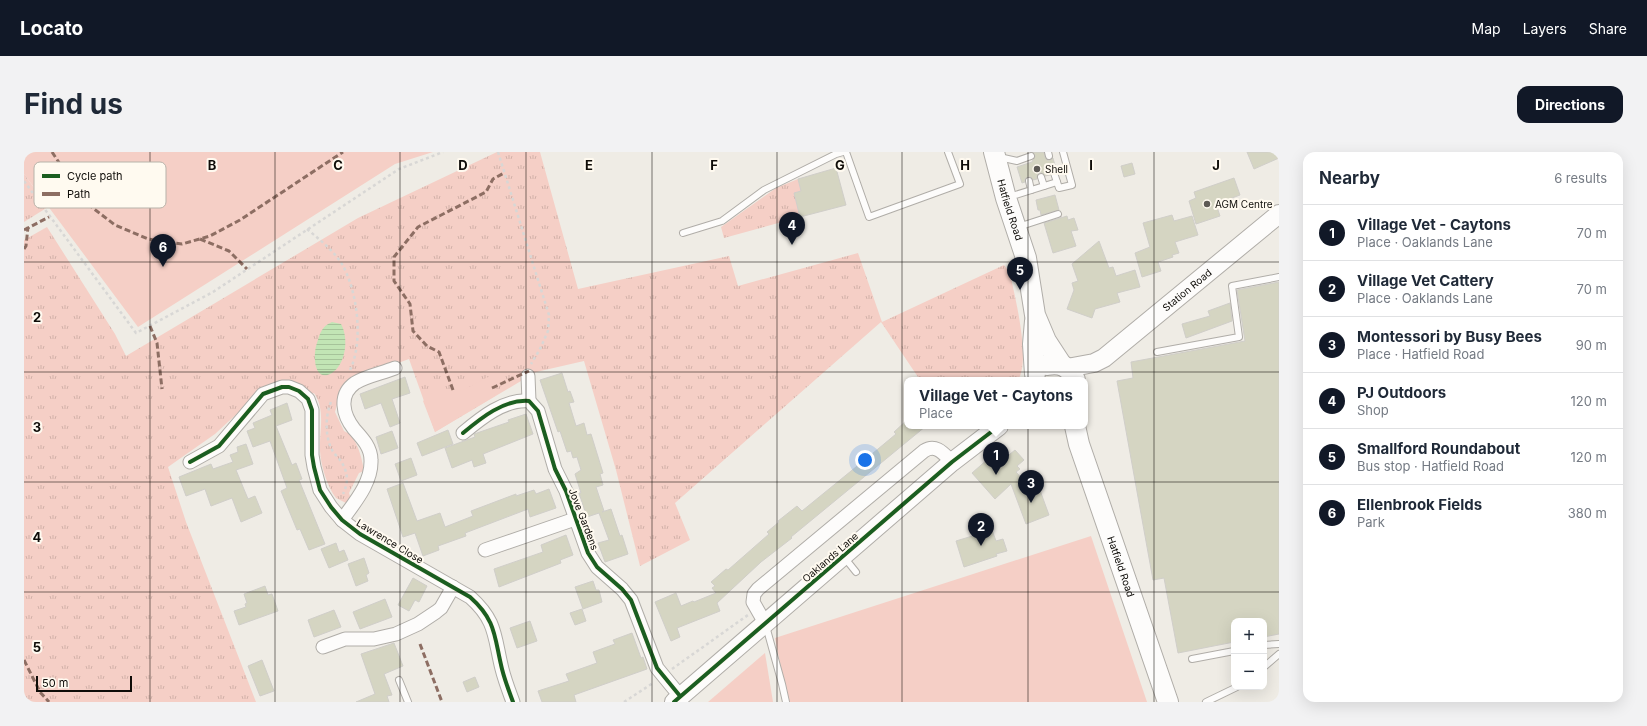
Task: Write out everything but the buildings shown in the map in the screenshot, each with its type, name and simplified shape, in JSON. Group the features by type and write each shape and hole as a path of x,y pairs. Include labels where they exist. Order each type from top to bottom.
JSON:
{"main road":[{"name":"Hatfield Road","path":"994,154 1006,198 1026,258 1036,315 1046,341 1071,373"},
{"name":"Hatfield Road","path":"1034,377 1033,344 1036,315"},
{"path":"1034,377 1040,369 1046,365 1054,363 1071,373"},
{"name":"Hatfield Road","path":"1075,429 1168,702"}],"street":[{"name":"Station Road","path":"1071,373 1104,358 1279,214"},
{"name":"Lawrence Close","path":"342,520 364,487 371,466 371,459 367,445 353,428 346,415 343,405 346,394 355,383 396,368"},
{"path":"463,433 482,418 505,406 518,401 529,401 528,376"},
{"name":"Lawrence Close","path":"190,462 220,446 263,394 282,387 294,389 304,394 308,399 312,410 312,455 316,480 325,500 342,520 360,534 453,587 475,602 486,613 499,647 505,680 513,702"},
{"name":"Jove Gardens","path":"529,401 538,410 555,469 566,491 585,546 593,561 622,589 631,600 636,610 653,661 677,699"},
{"name":"Oaklands Lane","path":"677,699 761,616 843,556 952,462 994,429"},
{"name":"Oaklands Lane","path":"761,616 753,602 753,598 758,589 924,451 928,448 936,449 941,451 952,462"},
{"name":"Jove Gardens","path":"485,550 575,519"},
{"path":"323,647 345,639 374,639 396,634 418,624 441,608 453,587"}],"lane":[{"path":"683,233 722,221 764,190 836,154 843,152"},
{"path":"846,152 869,217 960,184 948,152"},
{"path":"1054,173 1060,188 1072,184 1063,152"},
{"path":"994,154 1023,162 1031,156"},
{"path":"1041,177 1044,186"},
{"path":"1029,181 1031,190"},
{"path":"1006,198 1057,182"},
{"path":"1016,227 1058,214"},
{"path":"1157,352 1239,337 1232,286 1279,277"},
{"path":"843,556 856,572"},
{"path":"761,616 786,702"},
{"path":"1267,645 1279,644"},
{"path":"1192,659 1231,652"},
{"path":"1267,664 1279,654"},
{"path":"399,680 408,702"},
{"path":"1206,702 1231,690"}],"path":[{"path":"43,208 136,334 213,292 399,169 443,152"},
{"path":"498,152 549,315 548,331 540,349 529,367 528,376"},
{"path":"24,181 34,195"},
{"path":"307,229 331,250 342,264 354,295 357,328 356,350 354,363 348,373"},
{"path":"333,396 328,409 328,434 332,451 345,467 348,476 347,486 341,499"},
{"path":"624,702 663,676 761,616"}],"green space":[{"path":"24,152 433,152 395,164 138,327 49,208 166,208 166,162 34,162 34,187 24,174"},
{"path":"497,152 540,152 578,289 729,256 738,286 858,253 882,322 1004,265 1010,273 1021,328 1023,358 1022,370 1019,377 918,377 881,322 675,503 690,540 640,566 616,470 584,361 536,372 435,432 409,359 352,380 340,393 335,412 344,431 356,442 364,471 359,473 349,493 351,499 346,503 336,498 327,482 323,469 320,451 321,414 318,400 314,393 310,395 264,388 255,393 242,409 215,434 168,467 186,522 256,702 24,702 24,240 47,227 115,334 126,356 358,218"},
{"path":"24,174 34,188 34,208 46,208 24,222"},
{"path":"798,179 801,191 794,193 800,217 724,238 721,227 776,188"},
{"path":"488,377 495,396 435,432 423,401 438,389 461,391"},
{"path":"1091,536 1147,702 788,702 775,638"},
{"path":"765,653 773,702 708,702"}],"shaded area":[{"path":"332,322 341,324 345,336 345,350 337,369 326,375 321,374 318,371 315,353 322,330"}],"marked path":[{"path":"52,152 59,162"},
{"path":"93,208 115,225 148,239 182,244 210,236 240,220 343,152"},
{"path":"453,390 439,352 427,346 413,331 410,304 394,281 394,257 418,227 486,192 493,179 504,173"},
{"path":"24,230 49,217"},
{"path":"24,249 26,246 28,227"},
{"path":"200,239 229,251 247,269"},
{"path":"150,326 157,343 162,389"},
{"path":"492,388 529,371"},
{"path":"420,644 442,702"},
{"path":"24,660 40,692 49,702"}],"cycle path":[{"path":"190,462 219,446 263,394 282,387 289,387 299,391 308,399 312,410 312,455 314,467 320,490 331,507 342,520 360,534 470,597 479,606 490,622 493,630 503,673 513,702"},
{"path":"463,433 477,421 502,406 511,403 529,401 538,411 555,469 566,491 588,553 597,567 622,589 631,600 657,668 680,696"},
{"path":"674,702 952,462 995,429"}],"place":[{"name":"Shell","path":"1037,169"},
{"name":"AGM Centre","path":"1207,204"},
{"name":"PJ Outdoors","path":"792,245"},
{"name":"Ellenbrook Fields","path":"163,267"},
{"name":"Smallford Roundabout","path":"1020,290"},
{"name":"Village Vet - Caytons","path":"996,475"},
{"name":"Montessori by Busy Bees","path":"1031,503"},
{"name":"Village Vet Cattery","path":"981,546"}]}
